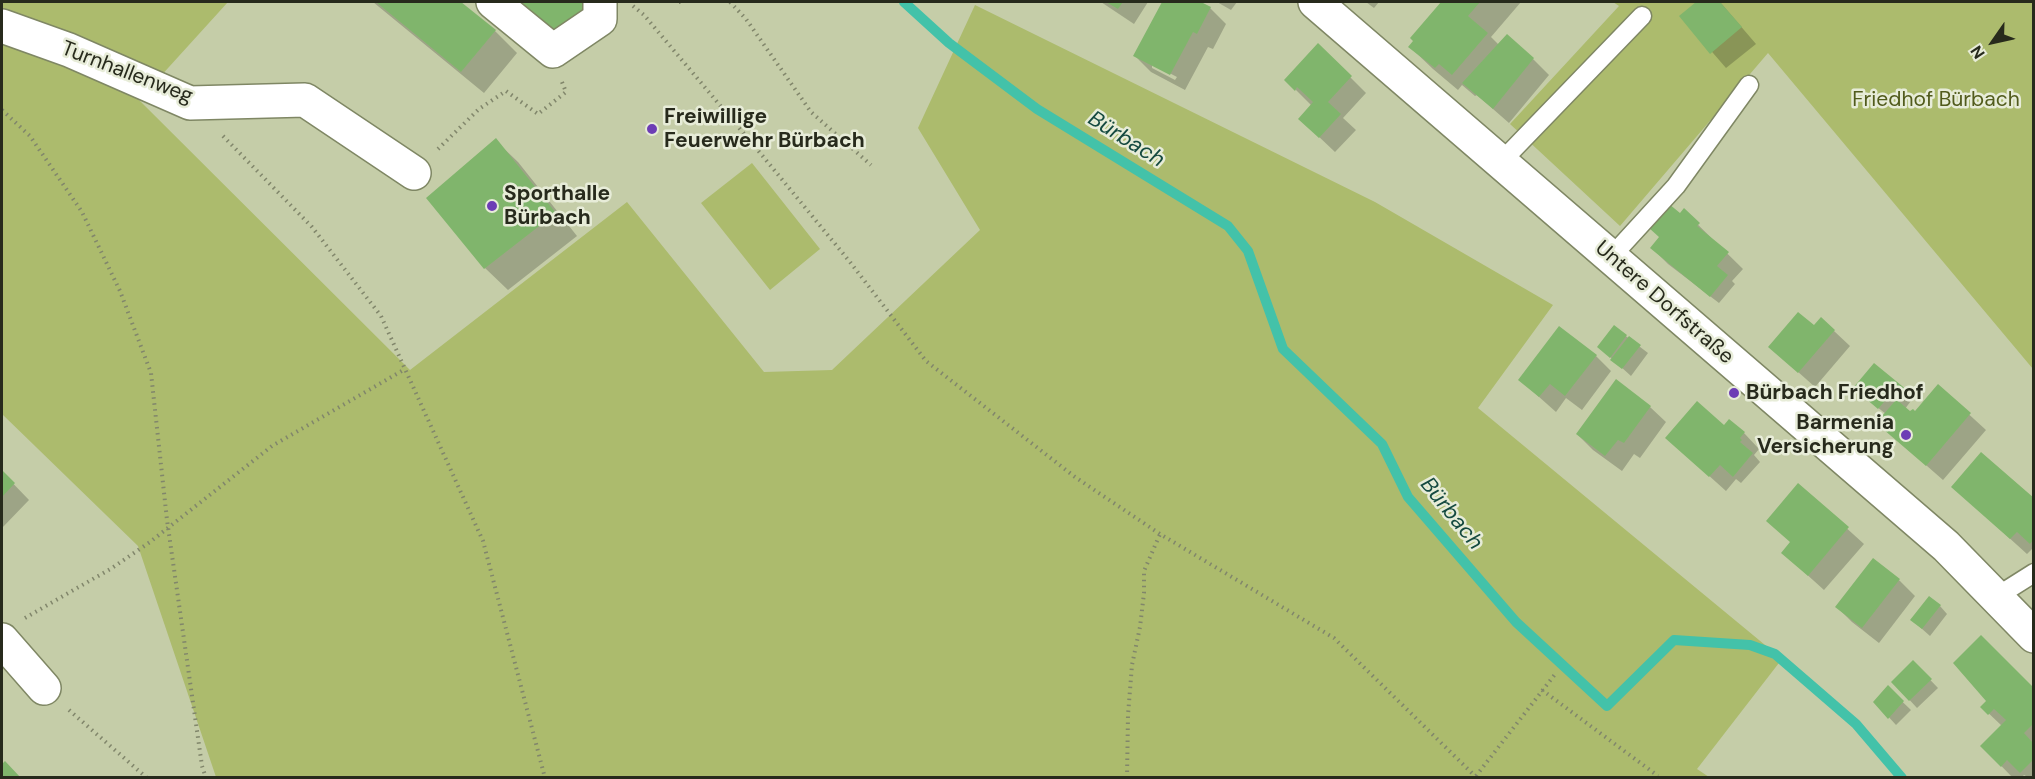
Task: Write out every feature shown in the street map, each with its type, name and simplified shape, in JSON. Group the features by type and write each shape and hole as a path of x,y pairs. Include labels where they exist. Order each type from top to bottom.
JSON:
{"street":[{"path":"493,2 553,51 600,19 600,2"},
{"name":"Untere Dorfstraße","path":"1315,2 1946,546 2034,636"},
{"name":"Turnhallenweg","path":"2,26 69,50 190,103 305,100 425,162"},
{"path":"11,631 44,687"}],"lane":[{"path":"1501,162 1642,16"},
{"path":"1611,257 1676,186 1749,85"},
{"path":"1996,597 2034,573"}],"path":[{"path":"628,2 644,15 776,172 850,262 926,361 1075,477 1160,534 1334,638 1476,777 1556,673"},
{"path":"680,2 685,2"},
{"path":"730,2 746,19 811,112 871,165"},
{"path":"425,162 479,109 506,91 538,114 566,92"},
{"path":"190,103 312,227 381,316 483,541 545,777"},
{"path":"2,110 30,136 82,212 120,291 151,374 168,528 206,777"},
{"path":"11,631 112,568 168,528 272,446 405,369"},
{"path":"1127,777 1131,675 1140,627 1144,571 1160,534"},
{"path":"44,687 147,777"},
{"path":"1542,690 1658,776"}],"green space":[{"path":"2,2 228,2 139,100 410,370 627,202 764,372 832,370 980,230 918,128 975,5 1375,202 1553,305 1478,408 1782,659 1697,769 1709,777 216,777 138,546 2,414"},
{"name":"Friedhof Bürbach","path":"1613,2 2033,2 2033,369 1768,53 1620,226 1510,124 1619,6"},
{"path":"752,163 820,249 770,290 701,203"}],"building":[{"path":"376,2 461,2 496,30 461,72"},
{"path":"512,2 591,2 559,42"},
{"path":"1106,2 1123,2 1118,9"},
{"path":"1162,2 1201,2 1211,7 1197,34 1193,32 1170,75 1133,56"},
{"path":"1441,2 1480,2 1468,16 1488,33 1452,75 1439,64 1435,68 1408,47 1413,41 1410,38"},
{"path":"1696,2 1720,2 1742,27 1710,54 1679,16"},
{"path":"1507,34 1534,58 1493,109 1462,83"},
{"path":"1318,43 1352,76 1328,102 1341,114 1319,138 1298,119 1313,102 1297,87 1295,91 1284,80"},
{"name":"Sporthalle Bürbach","path":"496,138 556,213 484,269 426,198"},
{"path":"1669,204 1680,213 1684,208 1700,223 1697,226 1729,252 1717,266 1728,275 1710,297 1650,248 1659,237 1649,228"},
{"path":"1798,312 1814,325 1821,317 1835,330 1798,373 1768,347"},
{"path":"1614,325 1627,335 1610,358 1597,347"},
{"path":"1559,326 1597,355 1565,396 1550,384 1539,397 1518,380"},
{"path":"1629,336 1641,345 1622,369 1610,360"},
{"path":"1874,363 1907,390 1897,400 1910,411 1913,409 1915,411 1938,384 1971,413 1926,466 1876,423 1895,401 1889,396 1878,409 1853,388"},
{"path":"1616,379 1651,406 1624,443 1618,440 1605,456 1576,434"},
{"path":"1697,401 1724,425 1729,419 1745,432 1740,442 1753,453 1733,477 1720,465 1709,477 1665,438"},
{"path":"1981,452 2034,498 2034,539 2030,544 2017,532 2010,539 1951,487"},
{"path":"2,470 15,483 2,497"},
{"path":"1798,483 1849,527 1808,576 1781,553 1790,542 1766,521"},
{"path":"1873,558 1900,579 1862,628 1835,607"},
{"path":"1929,596 1941,605 1922,629 1910,620"},
{"path":"1981,635 2034,688 2034,723 2024,733 2034,744 2034,759 2020,773 2007,760 2001,767 1980,746 2006,720 1994,709 1988,715 1980,707 1986,701 1953,663"},
{"path":"1913,660 1932,679 1909,701 1891,682"},
{"path":"1888,685 1904,701 1888,719 1873,702"},
{"path":"5,761 21,778 2,778 2,764"}],"waterway":[{"name":"Bürbach","path":"904,2 949,43 1037,109 1228,226 1248,251 1283,349 1382,444 1408,497 1516,622 1607,706 1674,640 1750,645 1775,654 1856,724 1902,778"}],"place":[{"name":"Freiwillige Feuerwehr Bürbach","path":"652,129"},
{"name":"Sporthalle Bürbach","path":"492,206"},
{"name":"Bürbach Friedhof","path":"1734,393"},
{"name":"Barmenia Versicherung","path":"1906,435"}]}
